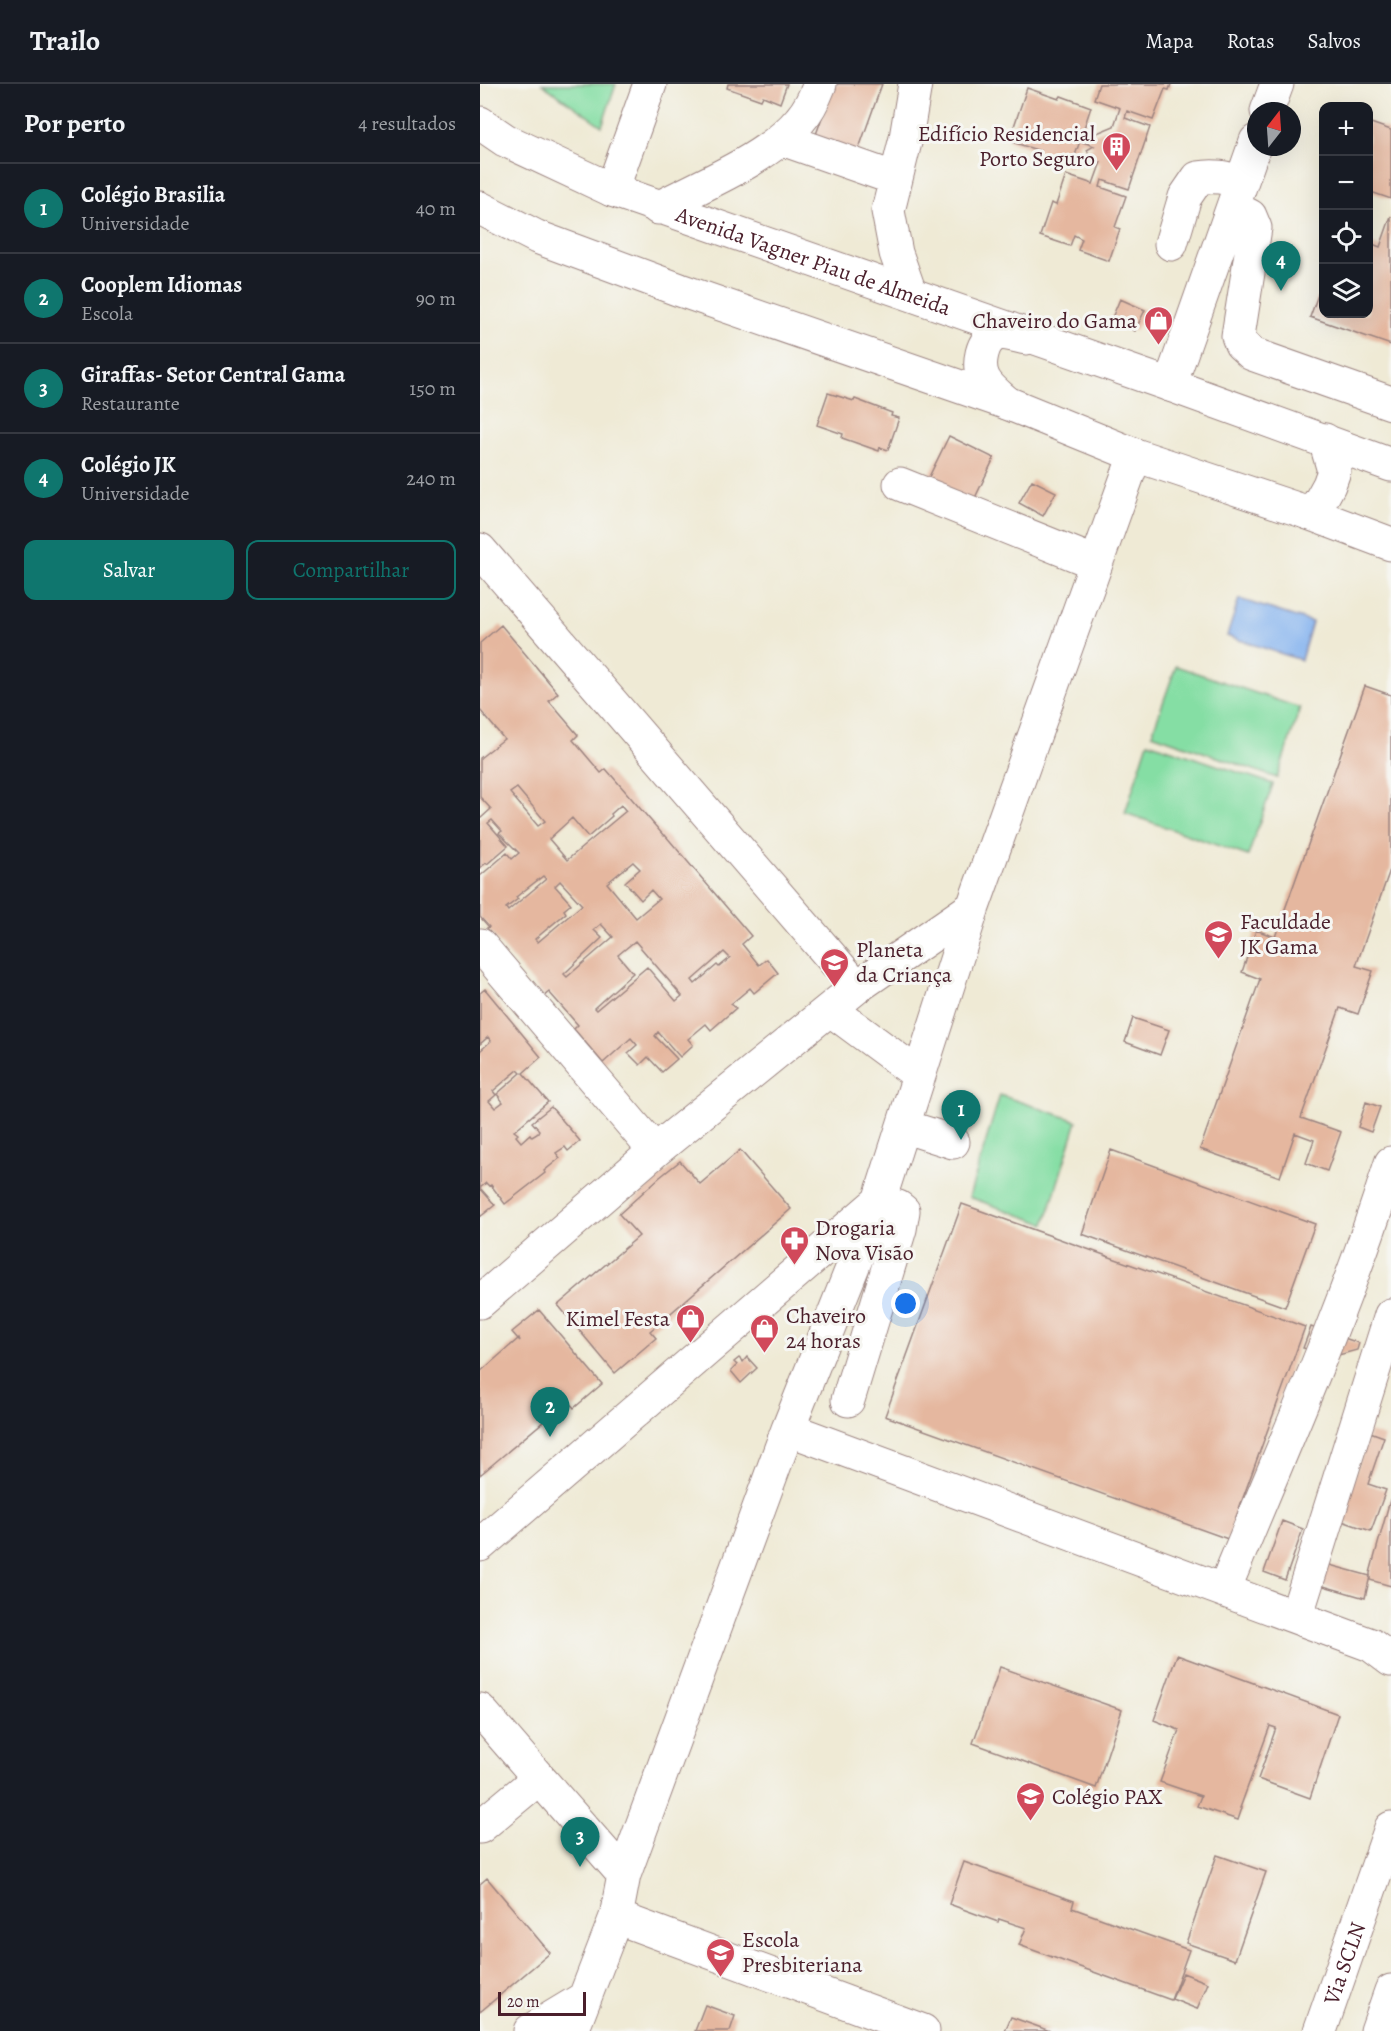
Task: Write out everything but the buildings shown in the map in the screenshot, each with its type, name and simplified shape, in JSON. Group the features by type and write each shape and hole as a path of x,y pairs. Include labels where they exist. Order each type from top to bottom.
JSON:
{"street":[{"path":"612,190 650,84"},
{"path":"658,208 757,156 782,139 801,119 820,84"},
{"path":"910,293 896,253 888,211 906,138 915,84"},
{"path":"1270,102 1277,84"},
{"name":"Avenida Vagner Piau de Almeida","path":"480,123 505,140 612,190 658,208 910,293 1391,465"},
{"path":"782,139 896,179"},
{"path":"1170,385 1251,156"},
{"path":"1171,244 1185,197 1198,178 1223,177 1237,195 1255,228 1238,336 1241,344 1252,354 1391,403"},
{"path":"480,208 548,241 680,290 1007,403 1135,455 1306,512 1391,544"},
{"path":"1007,403 984,380 981,357 985,346 998,334 1010,334 1039,341"},
{"path":"1306,512 1318,505 1334,471 1325,440"},
{"path":"572,2031 616,1917 624,1875 788,1429 879,1201 973,907 1135,455"},
{"path":"900,484 1096,563"},
{"path":"480,550 857,987"},
{"path":"480,1302 655,1151 857,987 973,907"},
{"path":"480,945 655,1151"},
{"path":"831,1010 919,1075"},
{"path":"903,1126 953,1142"},
{"path":"1224,1590 1370,1230 1391,1163"},
{"path":"848,1400 900,1229 903,1211 879,1201"},
{"path":"480,1545 879,1201"},
{"path":"1296,1617 1391,1315"},
{"path":"788,1429 1384,1650"},
{"path":"480,1710 624,1875"},
{"path":"480,1827 539,1778"},
{"name":"Via SCLN","path":"1320,2031 1391,1828"},
{"path":"616,1917 923,2031"},
{"path":"1377,2031 1391,1991"},
{"path":"530,2031 583,1999"}],"green space":[{"path":"542,84 616,84 602,126"},
{"path":"1176,666 1300,708 1277,778 1152,734"},
{"path":"1148,742 1273,784 1248,856 1125,813"},
{"path":"1000,1095 1077,1121 1045,1224 969,1197"}],"water":[{"path":"1239,599 1312,622 1301,660 1227,636"}],"place":[{"name":"Edifício Residencial Porto Seguro","path":"1116,172"},
{"name":"Colégio JK","path":"1281,291"},
{"name":"Chaveiro do Gama","path":"1158,346"},
{"name":"Faculdade JK Gama","path":"1219,960"},
{"name":"Planeta da Criança","path":"835,988"},
{"name":"Colégio Brasilia","path":"961,1140"},
{"name":"Drogaria Nova Visão","path":"794,1266"},
{"name":"Kimel Festa","path":"691,1344"},
{"name":"Chaveiro 24 horas","path":"765,1354"},
{"name":"Cooplem Idiomas","path":"550,1437"},
{"name":"Colégio PAX","path":"1031,1822"},
{"name":"Giraffas- Setor Central Gama","path":"580,1867"},
{"name":"Escola Presbiteriana","path":"721,1978"}]}
